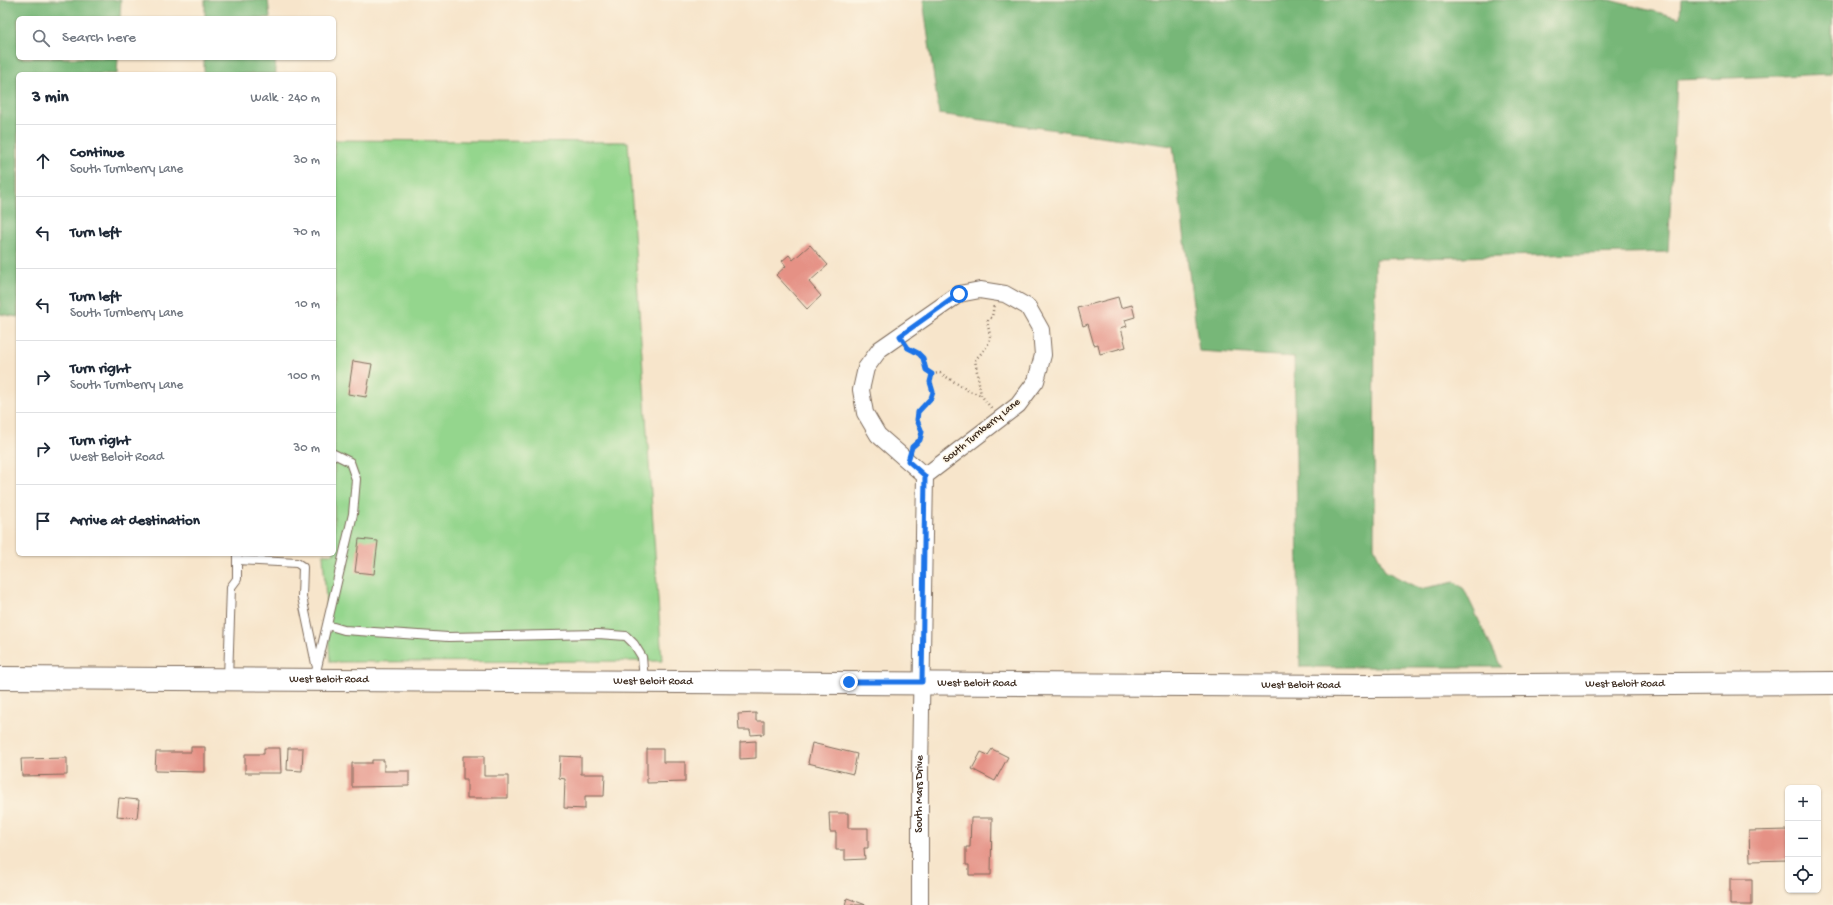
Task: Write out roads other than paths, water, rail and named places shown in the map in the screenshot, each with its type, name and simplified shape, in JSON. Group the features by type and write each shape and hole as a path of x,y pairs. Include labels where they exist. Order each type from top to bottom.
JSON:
{"main road":[{"name":"West Beloit Road","path":"0,678 228,680 315,674 644,682 922,682 1366,686 1833,683"}],"street":[{"name":"South Turnberry Lane","path":"980,290 1005,294 1028,307 1041,330 1043,355 1036,381 1018,405 925,476 878,435 864,413 861,390 866,368 880,349 959,294 980,290"},
{"path":"922,682 925,476"},
{"name":"South Mars Drive","path":"920,905 922,682"}],"lane":[{"path":"315,674 353,514 356,479 350,462 336,455"},
{"path":"228,680 230,588 237,579 237,557 296,562 303,567 302,597 315,674"},
{"path":"327,625 344,630 448,637 598,634 626,636 634,644 642,657 644,682"}]}
